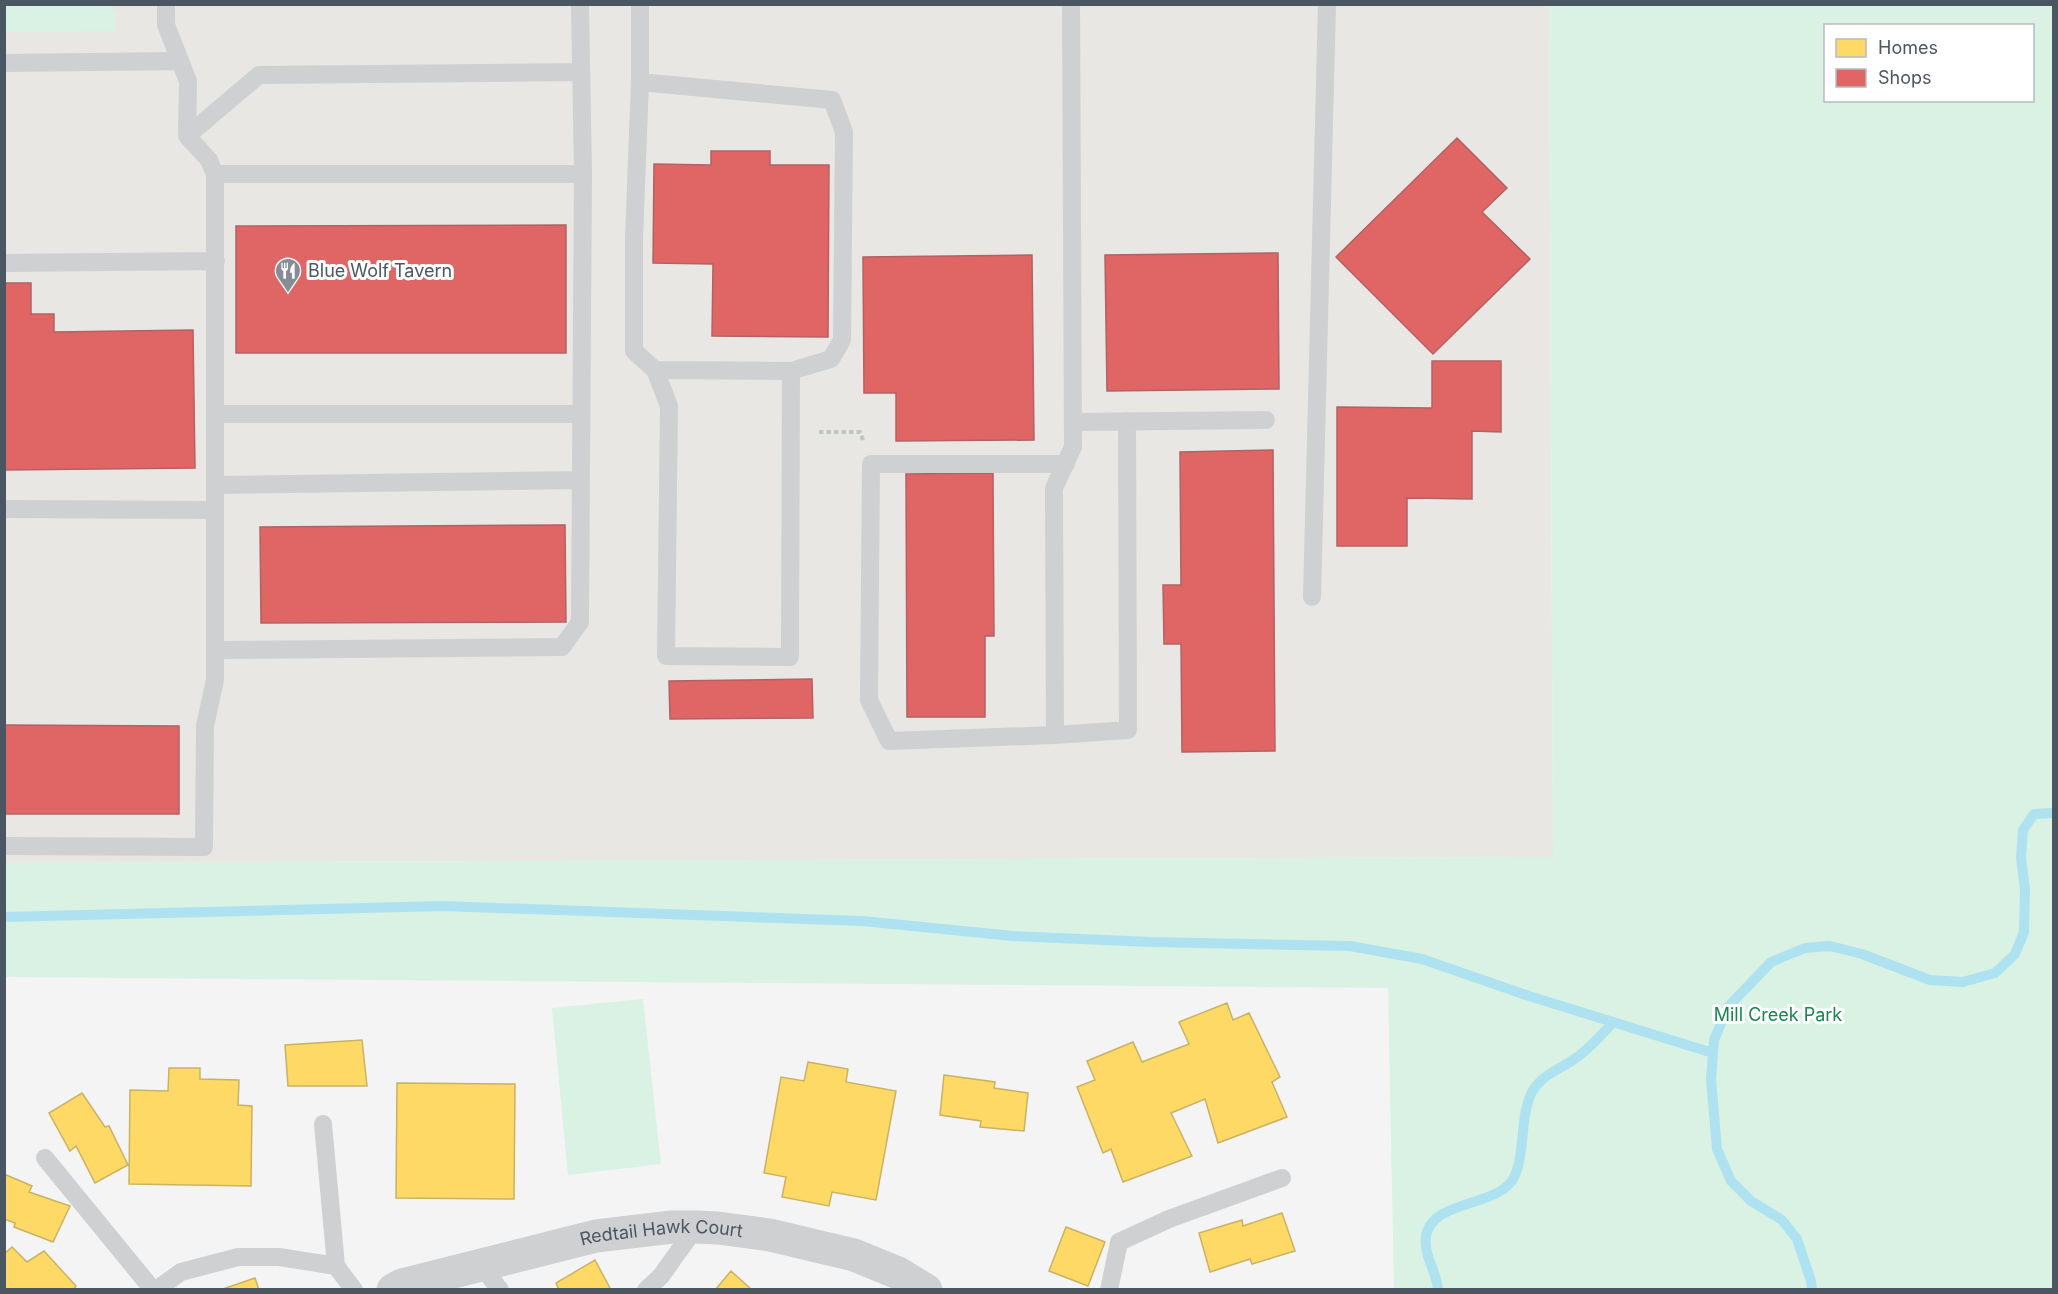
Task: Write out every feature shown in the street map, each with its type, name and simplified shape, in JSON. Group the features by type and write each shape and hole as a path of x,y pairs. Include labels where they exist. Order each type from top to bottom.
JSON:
{"street":[{"name":"Redtail Hawk Court","path":"393,1290 402,1285 491,1277 596,1236 672,1227 718,1228 770,1235 854,1255 898,1273 926,1290"}],"lane":[{"path":"4,846 204,847 205,726 215,680 215,174 208,160 187,136 188,81 166,25 166,4"},
{"path":"215,650 562,647 580,622 583,174 580,4"},
{"path":"640,4 640,82 634,238 634,351 655,370 669,406 666,656 790,657 791,371"},
{"path":"1055,735 1054,488 1073,447 1074,422 1071,4"},
{"path":"1312,597 1327,4"},
{"path":"4,63 180,61"},
{"path":"187,136 260,75 581,72"},
{"path":"640,82 832,100 844,132 842,340 831,359 791,371 655,370"},
{"path":"215,174 583,174"},
{"path":"4,263 216,261"},
{"path":"216,414 581,414"},
{"path":"1074,422 1266,420"},
{"path":"1066,464 871,464 869,700 889,741 1128,730 1127,421"},
{"path":"216,485 580,480"},
{"path":"4,509 215,510"},
{"path":"323,1124 336,1266 354,1290"},
{"path":"45,1158 155,1290 181,1272 238,1257 279,1257 336,1266"},
{"path":"1109,1290 1119,1242 1169,1219 1282,1178"},
{"path":"646,1290 661,1276 696,1227"}],"path":[{"path":"791,431 860,432 871,464"}],"shaded area":[{"path":"4,5 1549,5 1553,857 5,863"}],"green space":[{"path":"4,5 108,5 116,12 116,31 5,32"},
{"name":"Mill Creek Park","path":"1549,5 2053,5 2053,1289 1394,1289 1388,988 5,977 5,863 1553,857"},
{"path":"643,999 661,1164 568,1175 552,1008"}],"building: Homes":[{"path":"1227,1003 1233,1020 1249,1013 1280,1077 1272,1082 1287,1117 1218,1143 1205,1099 1171,1113 1192,1156 1123,1182 1111,1149 1103,1153 1077,1087 1095,1080 1087,1061 1133,1042 1142,1062 1189,1044 1179,1022"},
{"path":"362,1040 367,1086 288,1086 285,1045"},
{"path":"808,1062 848,1069 846,1082 896,1091 876,1200 832,1192 829,1206 782,1197 786,1177 764,1173 781,1077 804,1081"},
{"path":"169,1068 200,1068 200,1079 239,1080 238,1105 252,1106 251,1186 129,1184 130,1090 168,1091"},
{"path":"944,1075 995,1082 994,1088 1028,1093 1024,1131 980,1127 981,1121 940,1115"},
{"path":"397,1083 515,1084 514,1199 396,1198"},
{"path":"82,1093 105,1127 109,1126 128,1165 95,1183 76,1146 70,1151 49,1113"},
{"path":"4,1174 32,1186 29,1192 70,1206 53,1242 14,1227 15,1223 4,1219"},
{"path":"1282,1213 1295,1251 1252,1264 1250,1259 1210,1272 1199,1233 1242,1220 1243,1226"},
{"path":"1066,1227 1105,1242 1088,1286 1049,1271"},
{"path":"12,1247 27,1262 44,1251 76,1286 73,1290 4,1290 4,1254"},
{"path":"595,1260 611,1290 559,1290 556,1283"},
{"path":"731,1271 752,1290 715,1290"},
{"path":"255,1278 259,1290 220,1290"}],"building: Shops":[{"path":"1457,138 1507,188 1482,212 1530,259 1433,354 1336,257"},
{"path":"711,151 770,151 770,165 829,165 828,337 712,336 713,264 653,263 654,164 711,165"},
{"path":"566,225 566,353 236,353 236,226"},
{"path":"1278,253 1279,389 1107,391 1105,255"},
{"path":"1032,255 1034,440 896,441 896,393 864,393 863,257"},
{"path":"4,283 31,283 31,314 54,314 54,332 193,330 195,468 4,470"},
{"path":"1432,361 1501,361 1501,432 1472,431 1472,499 1407,498 1407,546 1337,546 1337,407 1432,408"},
{"path":"1273,450 1275,751 1182,752 1181,644 1164,644 1163,585 1181,585 1180,452"},
{"path":"993,473 994,636 985,636 985,717 907,717 906,474"},
{"path":"565,525 566,622 261,623 260,527"},
{"path":"812,679 813,718 670,719 669,681"},
{"path":"4,725 179,726 179,814 4,814"}],"waterway":[{"path":"1812,1290 1797,1239 1782,1220 1751,1201 1731,1181 1717,1149 1711,1079 1714,1040 1728,1007 1771,962 1805,948 1830,946 1862,954 1930,980 1963,982 1995,973 2015,954 2024,932 2025,889 2021,858 2023,830 2034,814 2054,813"},
{"path":"4,917 443,906 862,921 1013,936 1151,942 1350,946 1422,959 1529,996 1713,1053"},
{"path":"1438,1290 1426,1250 1426,1236 1431,1225 1439,1216 1450,1210 1490,1196 1511,1182 1519,1163 1527,1104 1531,1094 1539,1082 1584,1052 1613,1022"}],"place":[{"name":"Blue Wolf Tavern","path":"288,294"}]}
